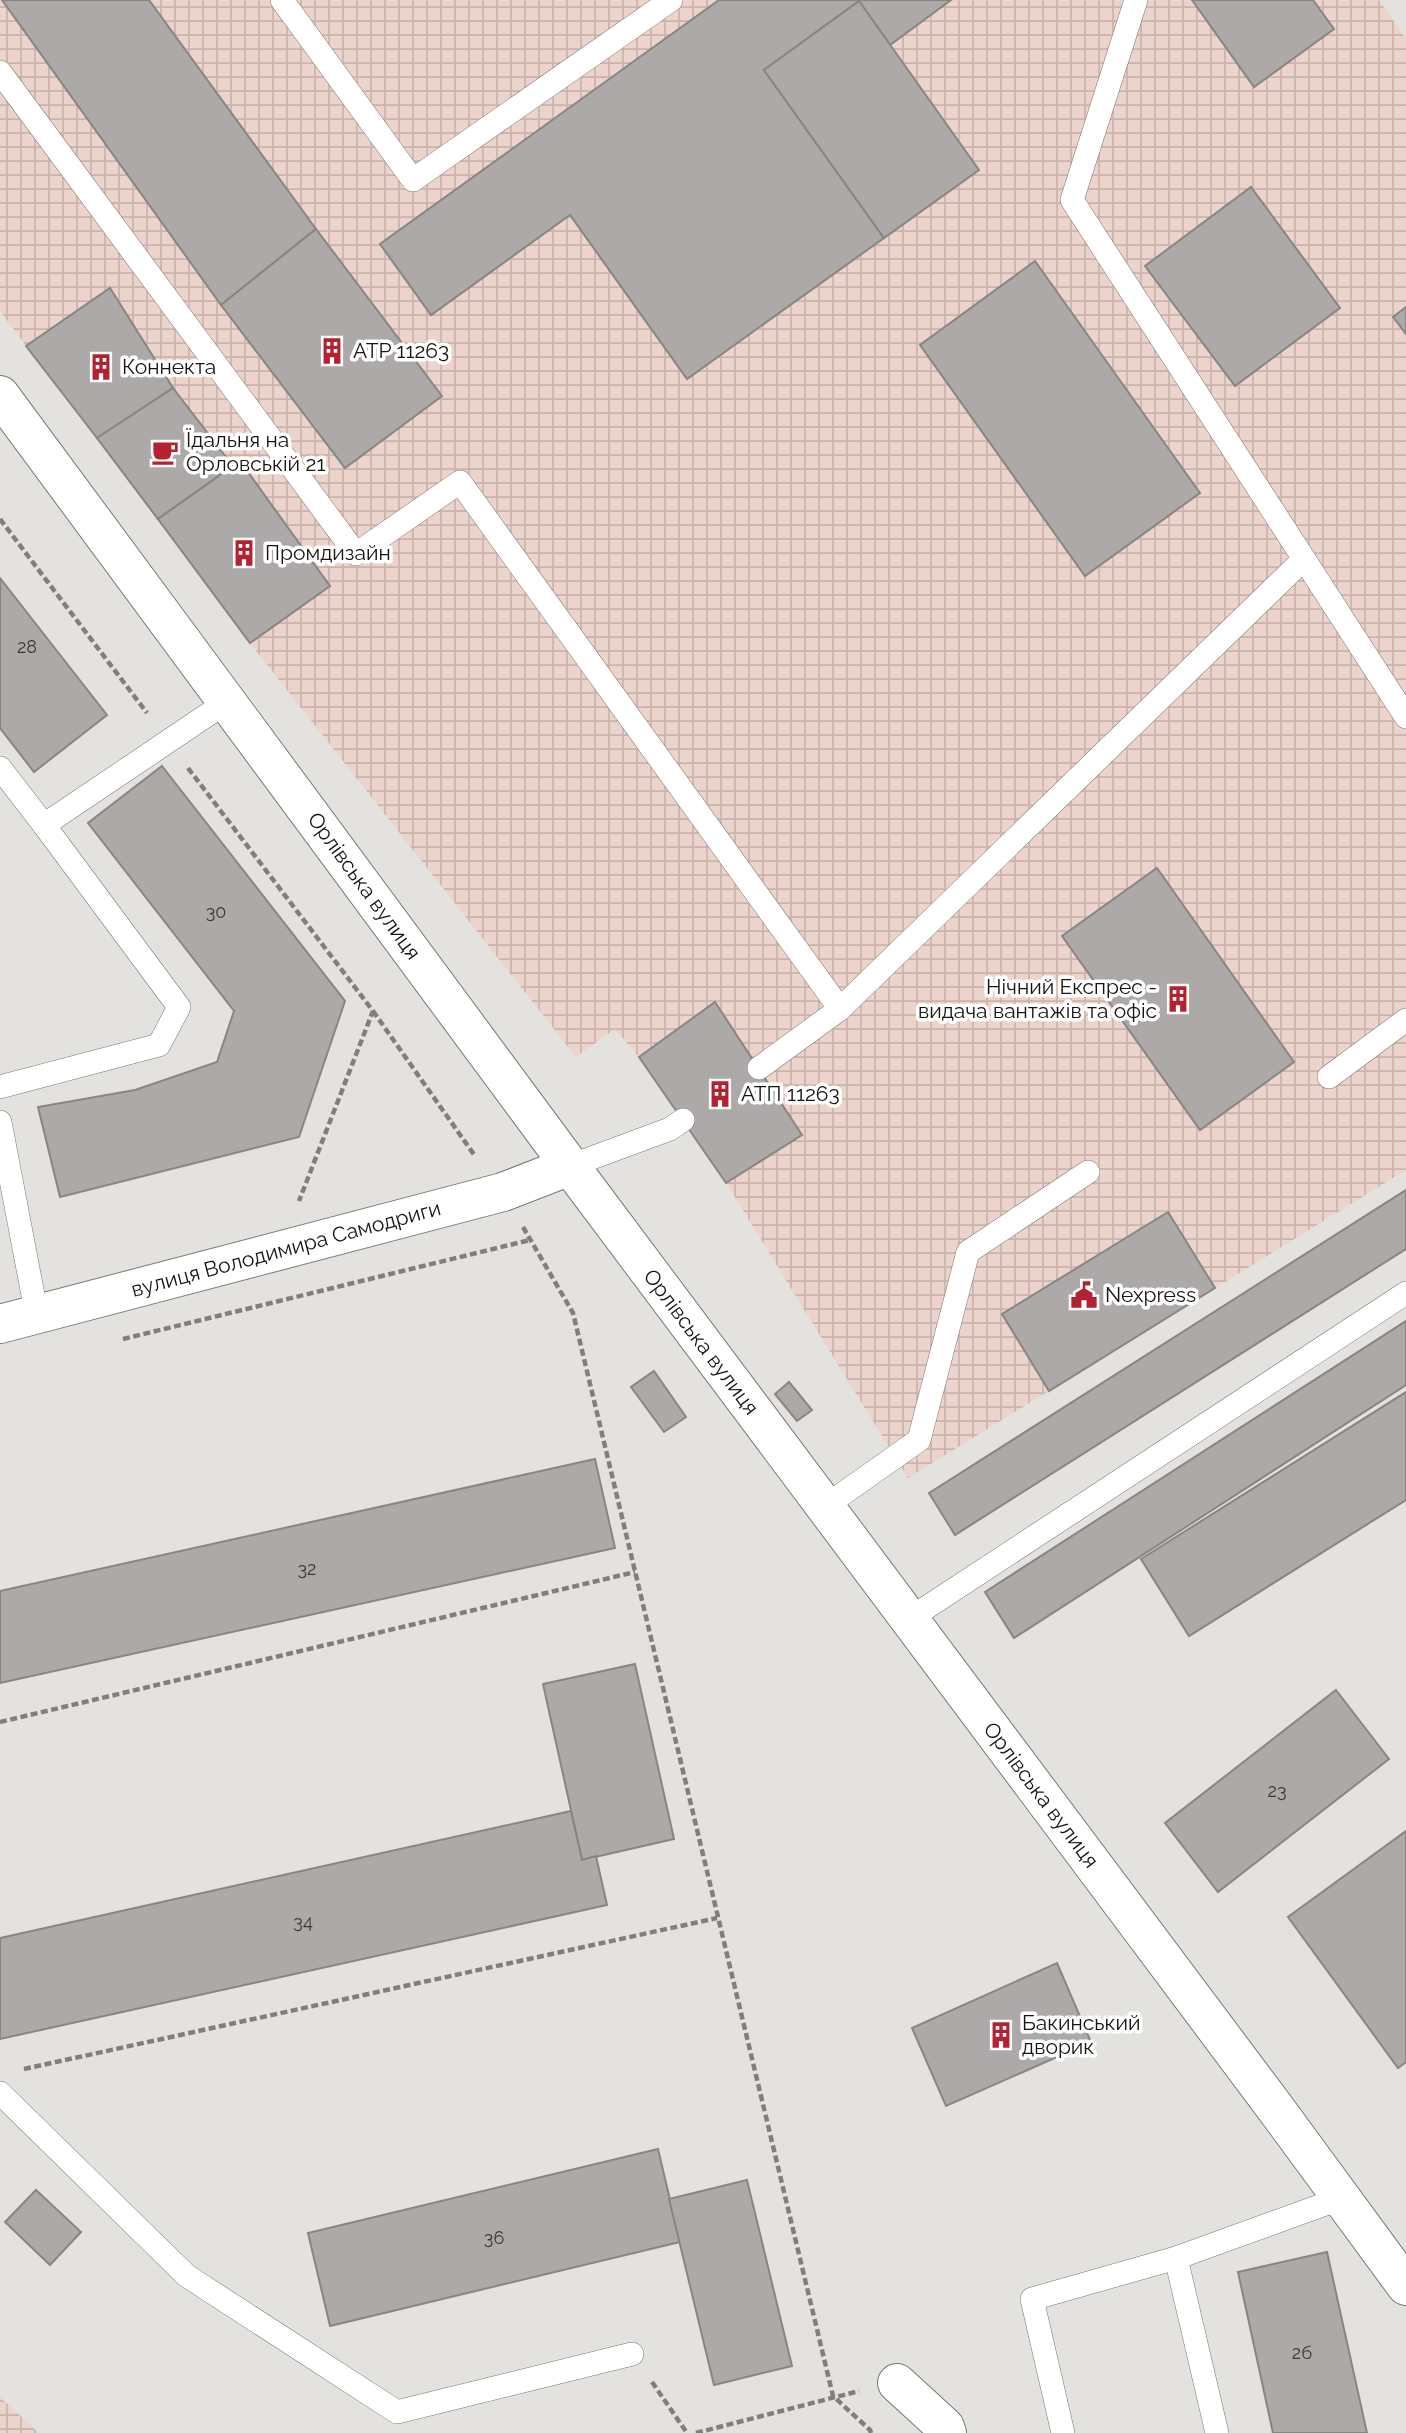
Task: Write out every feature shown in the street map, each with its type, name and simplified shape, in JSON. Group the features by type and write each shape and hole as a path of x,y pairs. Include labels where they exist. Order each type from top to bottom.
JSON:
{"street":[{"name":"Орлівська вулиця","path":"0,395 570,1166 1406,2286"},
{"name":"вулиця Володимира Самодриги","path":"0,1324 503,1192 570,1166"},
{"path":"897,2383 945,2427 947,2433"}],"lane":[{"path":"282,0 413,180 671,0"},
{"path":"1136,0 1072,201 1406,717"},
{"path":"0,72 356,554 460,482 840,1009"},
{"path":"759,1068 840,1009 1304,559"},
{"path":"44,825 228,701"},
{"path":"0,768 179,1007 159,1045 0,1087"},
{"path":"1329,1077 1406,1020"},
{"path":"570,1166 670,1129 683,1120"},
{"path":"0,1122 37,1316"},
{"path":"824,1507 919,1440 968,1252 1088,1172"},
{"path":"909,1619 1406,1293"},
{"path":"0,2093 187,2276 397,2412 632,2354"},
{"path":"1063,2433 1032,2298 1176,2258 1342,2198"},
{"path":"1176,2258 1217,2433"}],"path":[{"path":"0,519 373,1011 503,1192 573,1313 832,2396 871,2433"},
{"path":"296,1209 373,1011"},
{"path":"122,1339 530,1240"},
{"path":"0,1722 635,1572"},
{"path":"13,2072 717,1918"},
{"path":"632,2354 687,2433"},
{"path":"696,2433 832,2396 897,2383"}],"shaded area":[{"path":"0,0 1379,0 1406,39 1406,1170 908,1478 726,1183 639,1057 615,1029 576,1057 250,643 0,311"},
{"path":"0,2397 39,2433 0,2433"}],"building":[{"path":"2,0 149,0 316,229 221,305"},
{"path":"719,0 951,0 890,45 859,1 764,70 884,238 687,379 570,215 431,315 380,244"},
{"path":"1192,0 1313,0 1334,29 1254,87"},
{"path":"859,1 979,170 884,238 764,70"},
{"path":"1251,187 1340,308 1235,386 1145,266"},
{"name":"ATP 11263","path":"316,229 442,396 345,468 221,305"},
{"path":"1035,261 1200,493 1085,576 920,345"},
{"name":"Коннекта","path":"110,288 173,388 97,438 26,346"},
{"path":"1406,307 1406,334 1393,317"},
{"name":"Їдальня на Орловській 21","path":"173,388 233,466 158,519 97,438"},
{"name":"Промдизайн","path":"240,461 330,586 250,643 158,519"},
{"path":"0,578 107,715 34,772 0,728"},
{"path":"162,766 345,1001 299,1137 60,1197 38,1107 135,1090 217,1062 234,1011 88,823"},
{"name":"Нічний Експрес - видача вантажів та офіс","path":"1157,868 1294,1062 1200,1130 1062,936"},
{"name":"АТП 11263","path":"715,1002 802,1135 726,1183 639,1057"},
{"path":"1406,1190 1406,1249 955,1535 929,1493"},
{"path":"1168,1212 1215,1288 1049,1391 1002,1314"},
{"path":"1406,1321 1406,1385 1014,1638 985,1592"},
{"path":"654,1371 686,1417 664,1432 631,1387"},
{"path":"789,1382 812,1410 797,1421 775,1394"},
{"path":"1406,1392 1406,1500 1189,1636 1141,1559"},
{"path":"595,1459 615,1548 0,1683 0,1591"},
{"path":"635,1664 674,1839 582,1860 543,1684"},
{"path":"1336,1690 1389,1759 1218,1892 1165,1823"},
{"path":"571,1811 582,1860 596,1856 607,1905 0,2039 0,1938"},
{"path":"1406,1831 1406,2062 1398,2068 1288,1917"},
{"name":"Бакинський дворик","path":"1057,1963 1091,2042 946,2106 912,2028"},
{"path":"658,2149 680,2242 330,2326 308,2233"},
{"path":"747,2180 792,2366 714,2385 669,2199"},
{"path":"36,2190 81,2232 50,2265 5,2222"},
{"path":"1327,2252 1367,2433 1273,2433 1238,2272"}],"place":[{"name":"ATP 11263","path":"332,351"},
{"name":"Коннекта","path":"101,367"},
{"name":"Їдальня на Орловській 21","path":"165,452"},
{"name":"Промдизайн","path":"244,553"},
{"name":"Нічний Експрес - видача вантажів та офіс","path":"1178,999"},
{"name":"АТП 11263","path":"720,1094"},
{"name":"Nexpress","path":"1084,1295"},
{"name":"Бакинський дворик","path":"1001,2035"}]}
